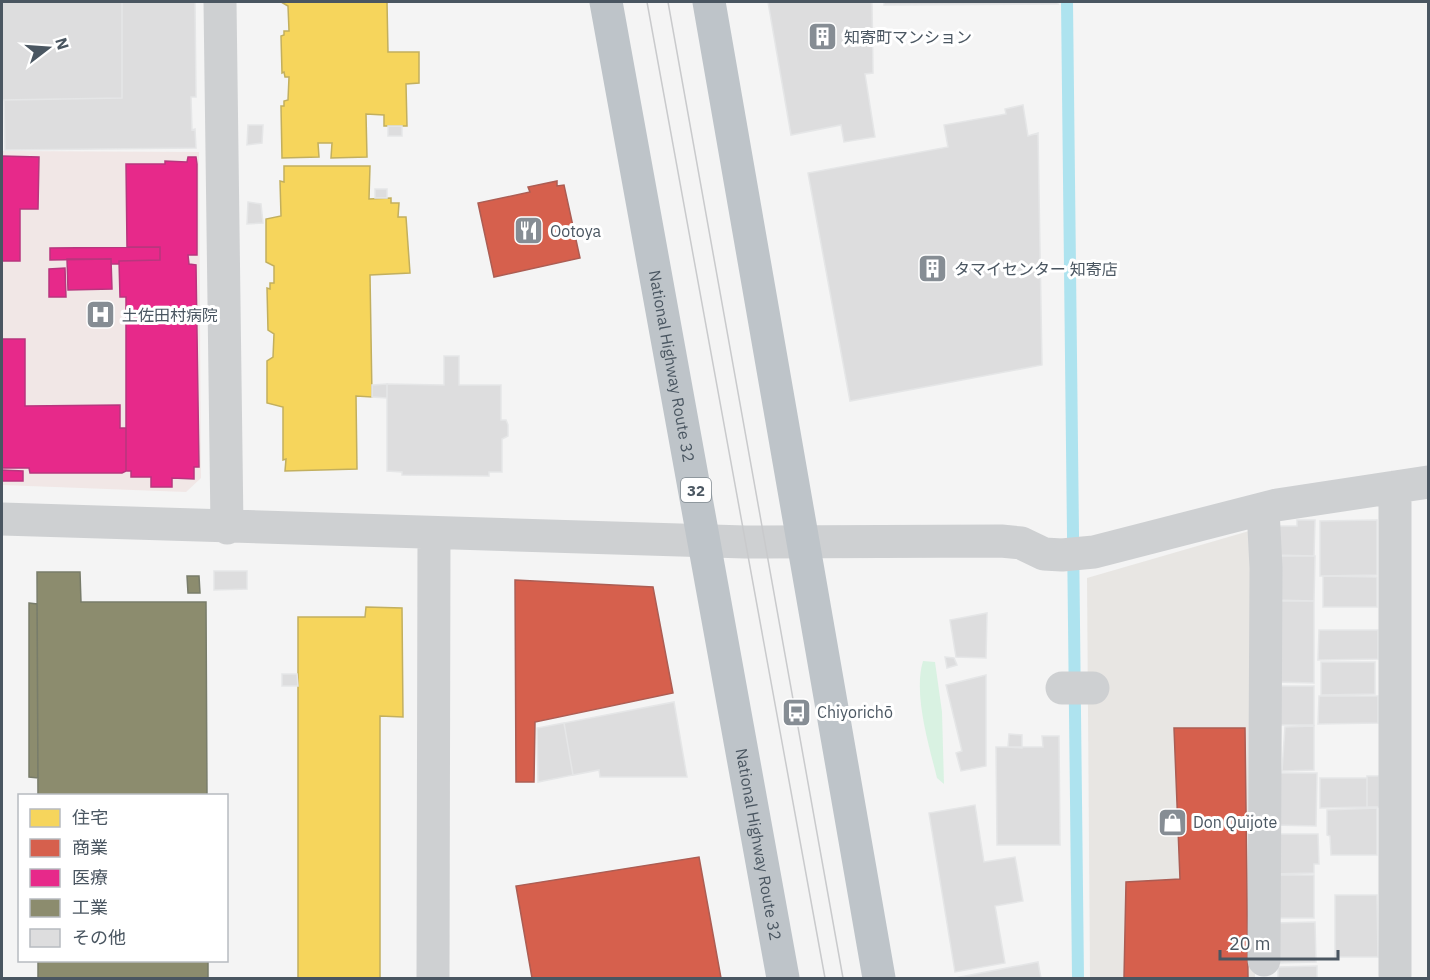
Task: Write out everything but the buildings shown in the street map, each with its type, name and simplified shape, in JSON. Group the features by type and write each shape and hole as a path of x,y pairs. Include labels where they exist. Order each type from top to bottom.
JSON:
{"highway":[{"name":"National Highway Route 32","path":"606,2 706,541 783,978"},
{"path":"709,2 879,978"}],"street":[{"path":"220,2 227,528"},
{"path":"2,519 227,528 706,541 804,543 1013,541 1044,554 1062,555 1094,552 1263,509 1428,482"},
{"path":"1395,487 1395,975"},
{"path":"1263,509 1266,568 1264,960"},
{"path":"434,534 434,978"}],"shaded area":[{"name":"土佐田村病院","path":"2,151 199,152 201,478 186,492 2,485"},
{"name":"Don Quijote","path":"1256,529 1255,978 1090,978 1087,578"}],"green space":[{"path":"923,661 935,662 942,712 944,784 937,778 923,720 920,674"}],"waterway":[{"path":"1067,2 1078,978"}],"tram line":[{"path":"647,2 825,978"},
{"path":"668,2 843,978"}],"place":[{"name":"知寄町マンション","path":"823,37"},
{"name":"Ootoya","path":"529,231"},
{"name":"タマイセンター 知寄店","path":"933,269"},
{"name":"土佐田村病院","path":"101,315"},
{"name":"Chiyorichō","path":"796,712"},
{"name":"Don Quijote","path":"1172,822"}]}
